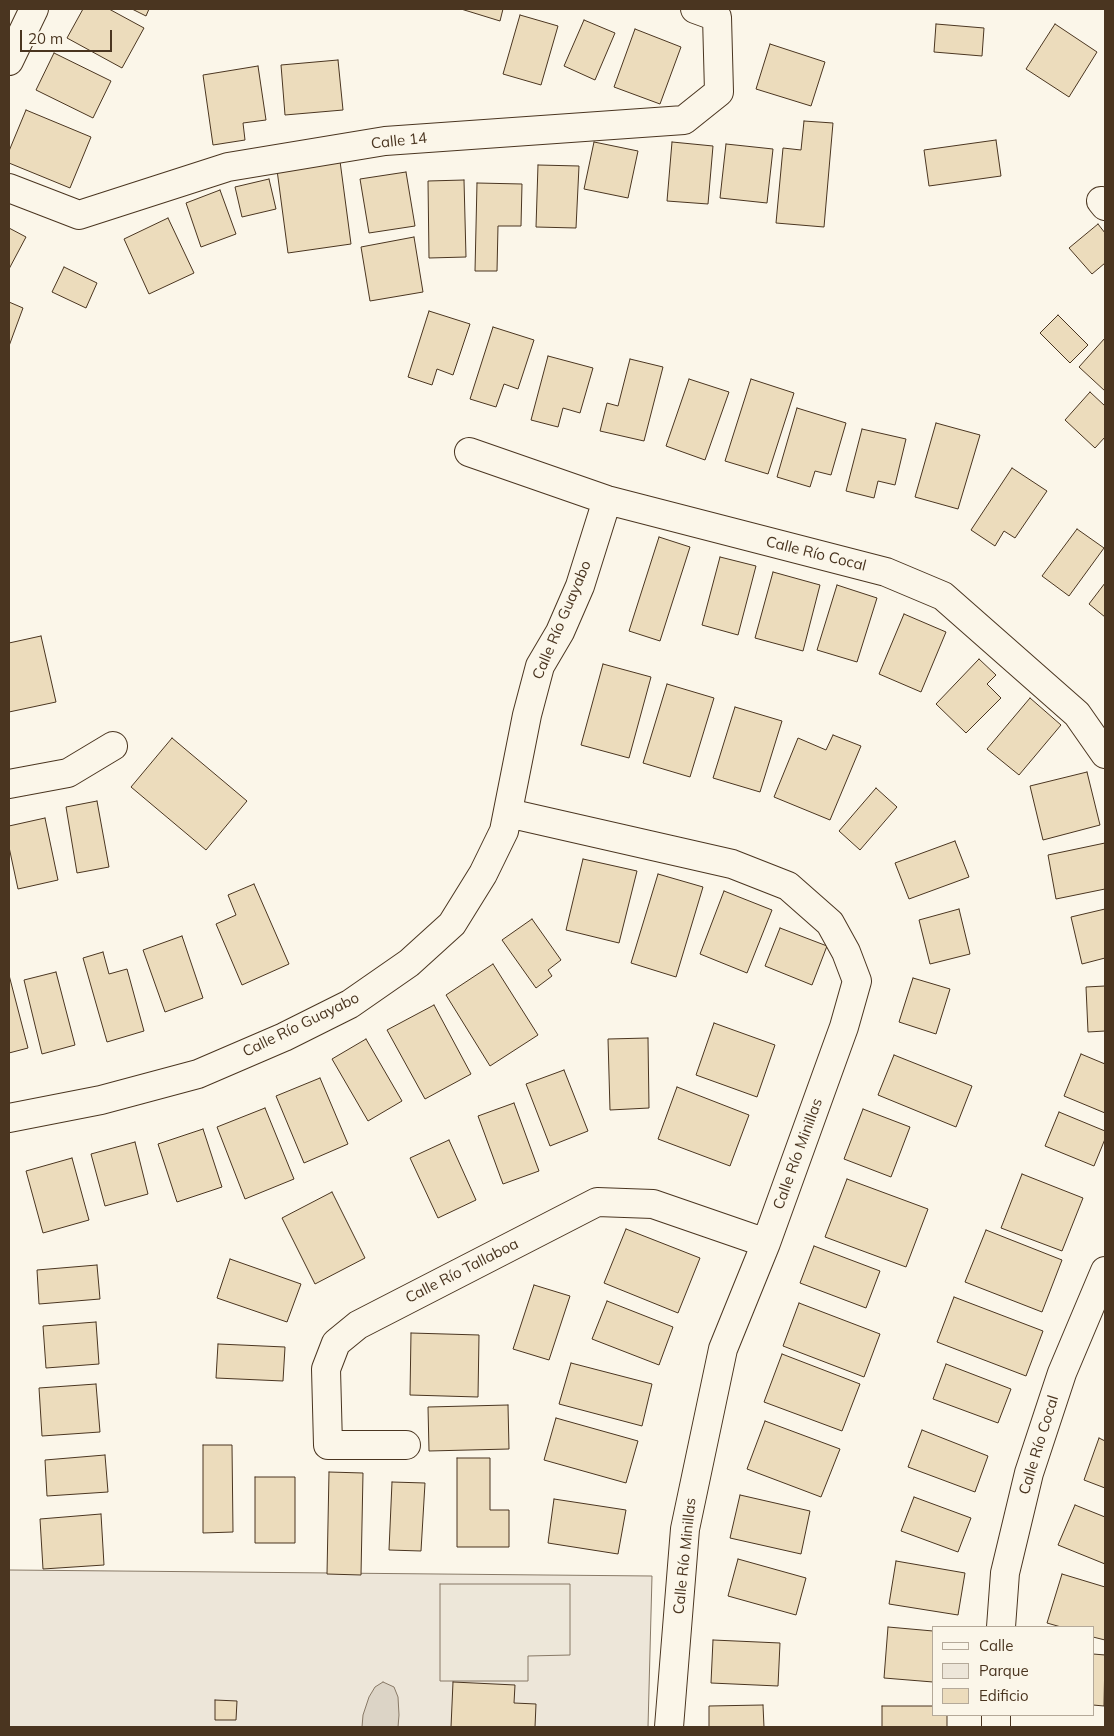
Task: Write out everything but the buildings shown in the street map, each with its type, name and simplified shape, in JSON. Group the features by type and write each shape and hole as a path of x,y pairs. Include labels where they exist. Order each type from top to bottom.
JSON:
{"street":[{"path":"9,61 34,9"},
{"name":"Calle 14","path":"9,188 79,215 228,167 384,141 684,120 719,92 706,13"},
{"name":"Calle Río Cocal","path":"469,452 606,500 886,572 943,596 1077,714 1105,754"},
{"name":"Calle Río Guayabo","path":"9,1118 101,1100 198,1074 284,1037 350,1004 409,963 452,924 483,874 504,831 527,715 540,666 560,632 580,586 606,500"},
{"path":"9,784 68,773 113,746"},
{"name":"Calle Río Minillas","path":"508,812 732,864 788,886 830,923 846,952 857,981 844,1027 766,1243 723,1349 685,1529 669,1727"},
{"name":"Calle Río Tallaboa","path":"406,1445 328,1445 326,1369 336,1343 358,1325 597,1202 653,1204 766,1243"},
{"name":"Calle Río Cocal","path":"1001,1626 1005,1573 1029,1473 1062,1373 1105,1270"}],"green space":[{"path":"9,1570 652,1576 648,1727 9,1727"}],"shaded area":[{"path":"440,1584 570,1584 570,1655 528,1656 528,1681 440,1681"},
{"path":"383,1682 394,1687 398,1697 398,1727 362,1727 363,1715 369,1697 375,1687"}]}
